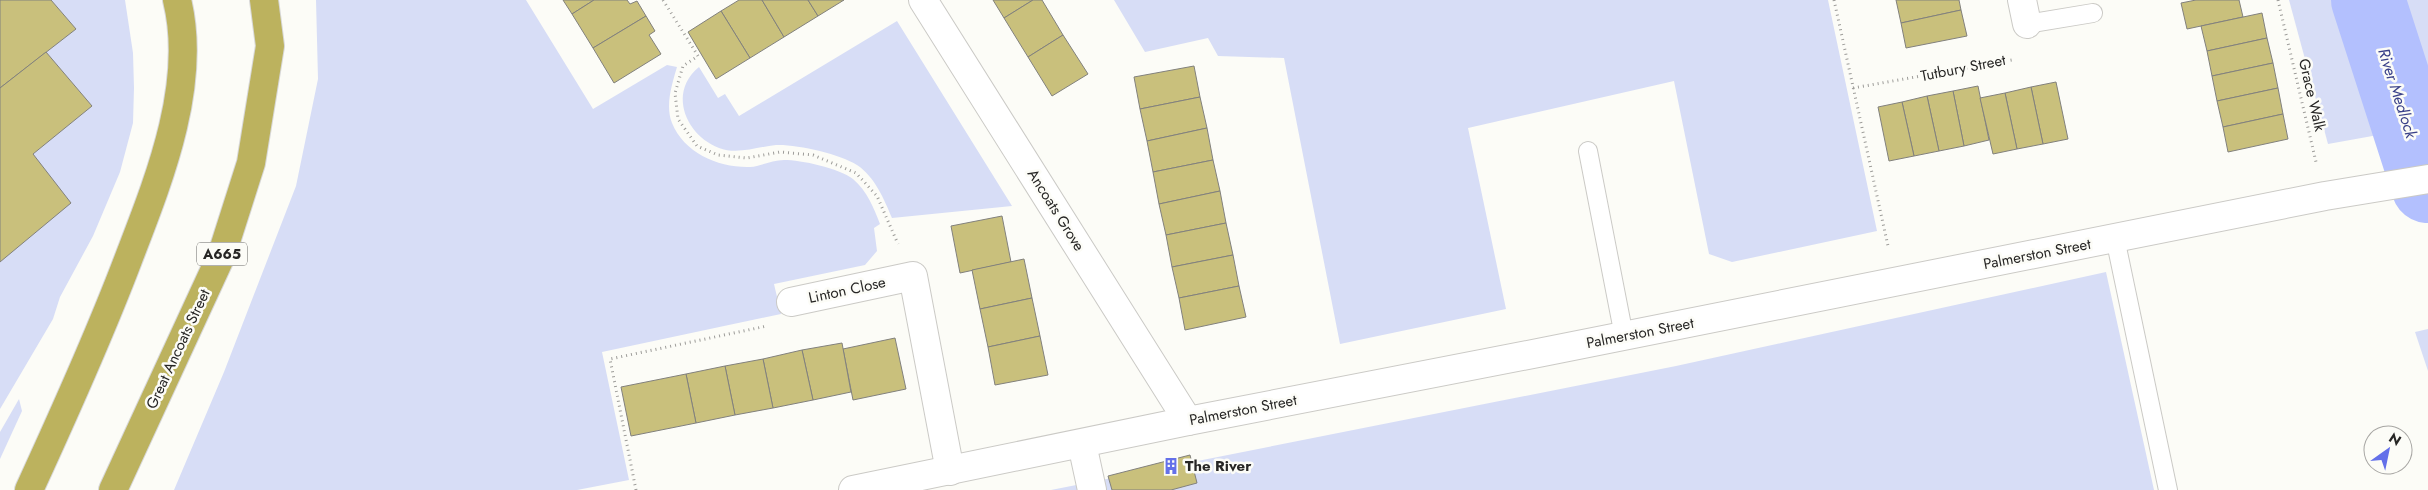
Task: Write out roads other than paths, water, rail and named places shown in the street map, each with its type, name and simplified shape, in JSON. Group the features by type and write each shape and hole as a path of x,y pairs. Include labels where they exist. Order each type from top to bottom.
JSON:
{"highway":[{"path":"29,490 93,351 151,200 175,119 182,61 177,0"},
{"name":"Great Ancoats Street","path":"113,490 222,254 251,163 270,46 264,0"}],"street":[{"name":"Ancoats Grove","path":"924,0 1188,420"},
{"name":"Palmerston Street","path":"853,490 1082,444 1188,420 1624,336 2325,196 2428,179"},
{"name":"Linton Close","path":"790,302 913,276 950,471"},
{"path":"1082,444 1092,490"}],"lane":[{"path":"2024,12 2093,13"},
{"path":"1588,151 1624,336"},
{"path":"2115,238 2168,490"}],"waterway":[{"name":"River Medlock","path":"2368,0 2428,186"}],"place":[{"name":"The River","path":"1171,466"}]}
